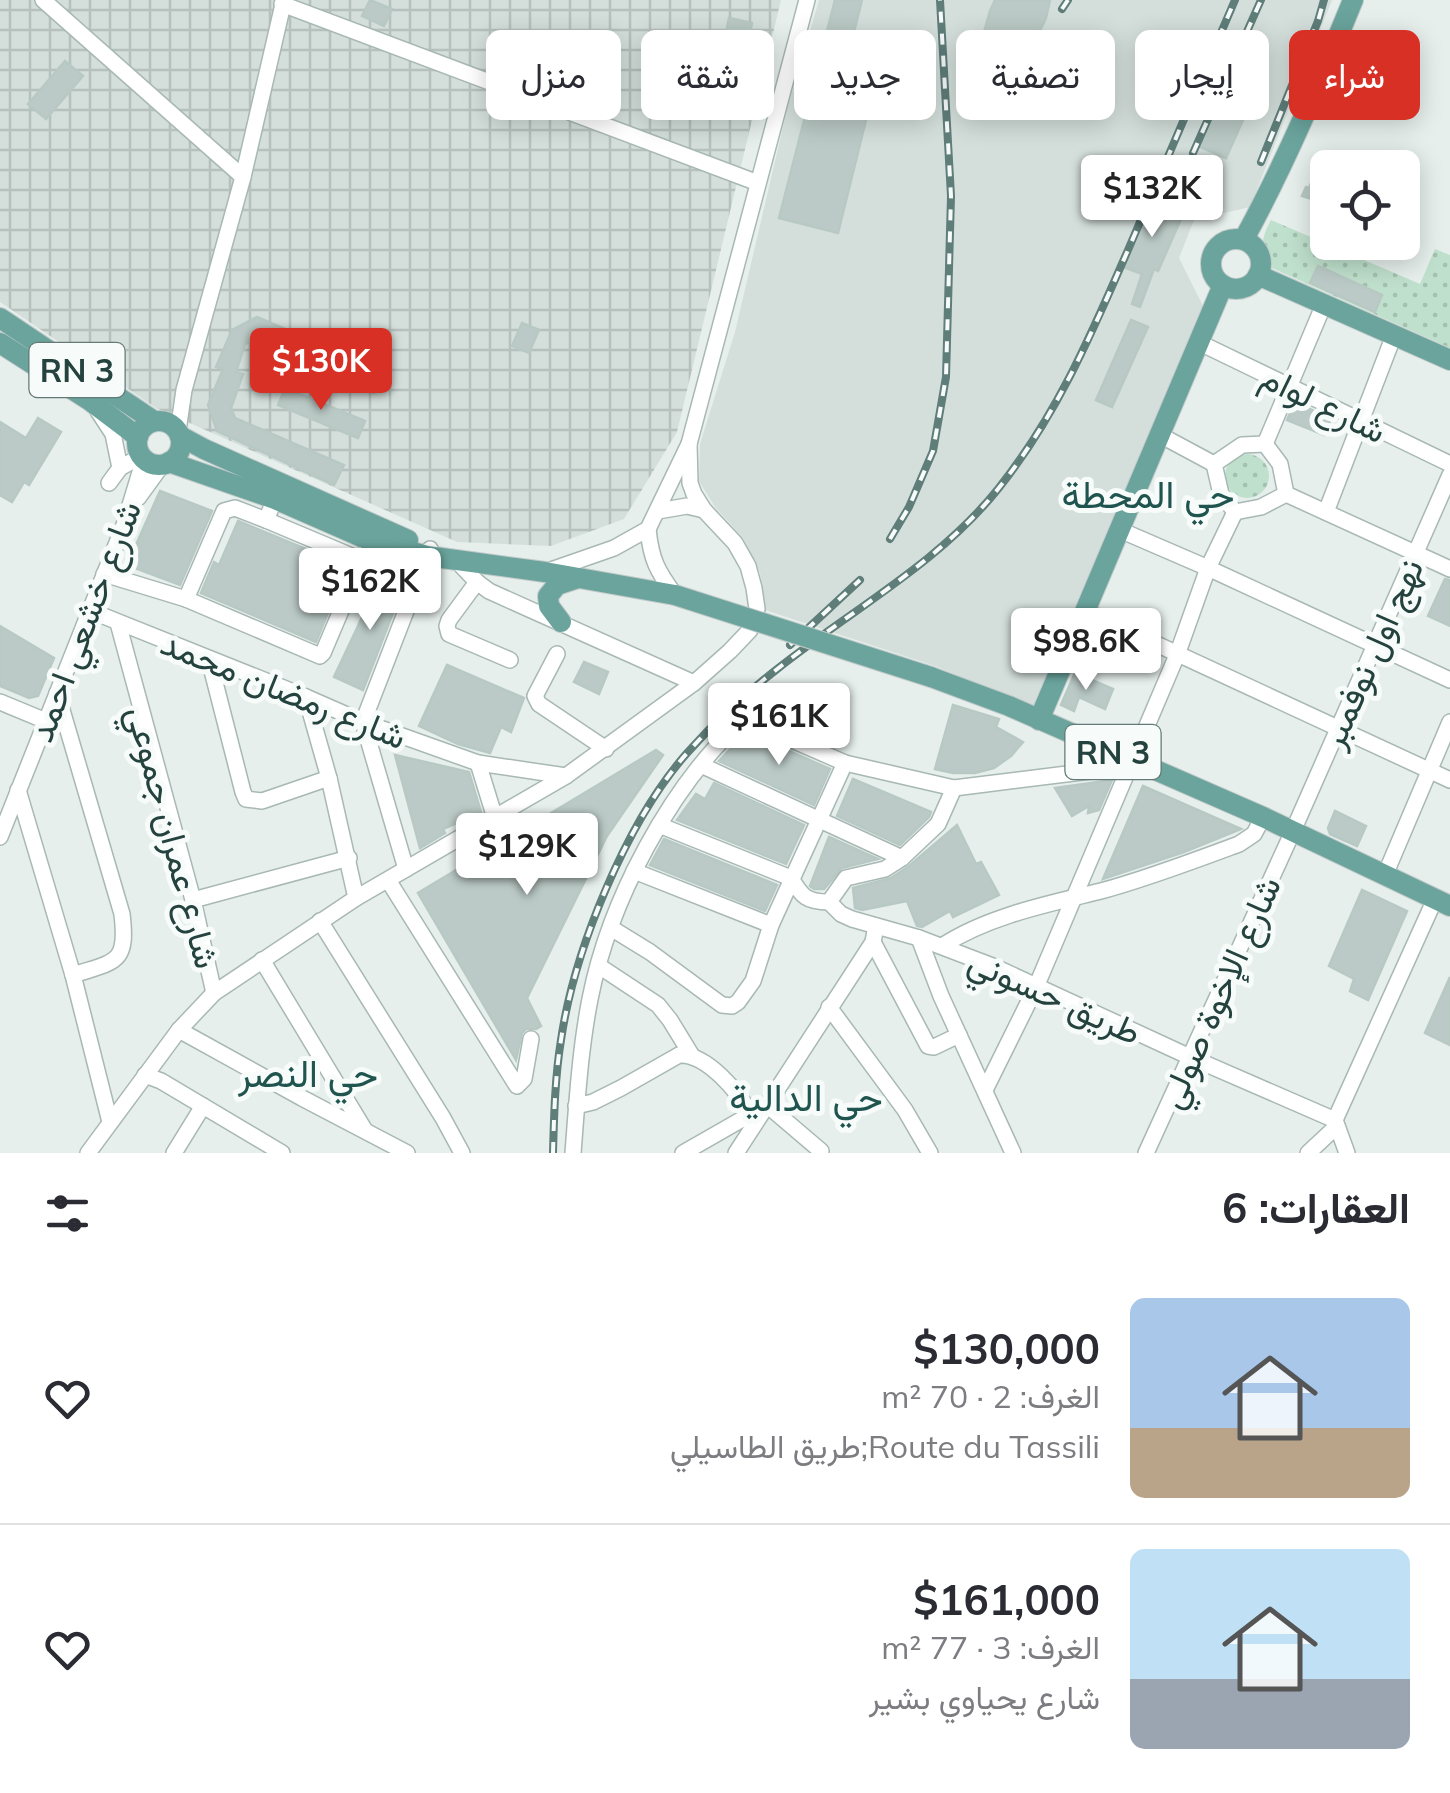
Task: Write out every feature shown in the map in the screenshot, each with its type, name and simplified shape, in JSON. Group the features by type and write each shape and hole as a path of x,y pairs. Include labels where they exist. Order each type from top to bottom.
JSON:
{"main road":[{"path":"1244,240 1310,104 1354,0"},
{"path":"1228,240 1244,240 1257,250 1261,267 1258,275 1246,286 1222,285 1210,265 1214,249 1228,240"},
{"path":"1258,275 1450,360"},
{"path":"1040,720 1222,285"},
{"name":"RN 3","path":"2,330 90,400 151,456 275,499 370,543 675,596 930,677 1040,720 1445,901"},
{"name":"RN 3","path":"2,330 370,543"},
{"path":"144,427 168,427 181,448 151,456 144,427"},
{"path":"561,622 549,606 548,596 557,586 578,578"}],"street":[{"path":"43,0 243,177"},
{"path":"545,572 614,548 648,528 690,444 808,0"},
{"path":"168,427 184,390 243,177 283,2 758,184"},
{"path":"1265,444 1324,304"},
{"path":"1326,512 1394,335"},
{"name":"شارع لوام","path":"1198,342 1450,464"},
{"path":"90,400 113,434 120,468"},
{"path":"1160,435 1214,464 1221,494 1236,512"},
{"path":"95,1151 110,1122 145,1074 214,992 356,898 606,749 694,683 750,630 757,609 754,588 742,554 704,510 690,482 690,444"},
{"path":"1214,464 1242,446 1265,444"},
{"path":"1265,444 1280,464 1286,494"},
{"path":"110,483 120,468 151,456"},
{"name":"شارع خشعي احمد","path":"0,837 151,456"},
{"name":"نهج اول نوفمبر","path":"1293,831 1450,476"},
{"path":"985,1090 1036,987 1177,655 1208,568 1236,512 1286,494 1450,569"},
{"path":"266,520 275,499"},
{"path":"658,511 686,506 704,510"},
{"path":"104,574 186,600 320,656 370,543 266,520 236,508 224,512 186,600"},
{"path":"648,528 656,570 675,596"},
{"path":"1120,530 1450,680"},
{"path":"406,869 363,722 438,556 489,590 694,683"},
{"path":"476,582 449,620 449,634 510,660"},
{"path":"1085,610 1450,780"},
{"name":"شارع رمضان محمد","path":"91,611 363,722 478,764 566,776"},
{"name":"شارع عمران جموعي","path":"118,624 214,992"},
{"path":"557,654 535,696 538,704 606,749"},
{"path":"209,659 246,799 262,801 330,778"},
{"path":"57,692 122,914 125,936 124,948 110,963 73,975"},
{"path":"306,697 330,778 356,898"},
{"path":"0,702 46,720"},
{"path":"573,1153 590,996 611,928 634,871 659,825 701,765 744,719 845,763 954,788 1132,763"},
{"path":"1385,875 1450,722"},
{"path":"611,928 722,1006 732,1006 753,981 771,925 845,763"},
{"path":"478,764 495,818"},
{"path":"701,765 902,858"},
{"path":"829,902 846,878 886,869 902,858 938,824 954,788"},
{"path":"18,790 73,975 110,1122"},
{"path":"942,946 958,936 1073,896 1130,882 1239,844 1254,834 1263,817"},
{"name":"طريق حسوني","path":"659,825 791,878 803,896 829,902 875,934 919,938 995,967 1336,1123"},
{"name":"شارع الإخوة صولي","path":"1146,1153 1293,831"},
{"path":"193,900 349,858"},
{"path":"634,871 771,925"},
{"path":"388,880 517,1086 524,1079 532,1039"},
{"path":"1308,1153 1336,1123 1445,901"},
{"path":"320,921 462,1153"},
{"path":"736,1153 875,934"},
{"path":"875,934 928,1046 960,1035"},
{"path":"919,938 933,978 1013,1153"},
{"path":"262,960 364,1129"},
{"path":"599,966 658,1005 692,1056 714,1070 752,1116"},
{"path":"829,1007 904,1110 930,1153"},
{"path":"179,1030 408,1153"},
{"path":"576,1106 607,1095 679,1055 692,1056"},
{"path":"145,1074 282,1153"},
{"path":"683,1153 767,1105"},
{"path":"767,1105 821,1151"},
{"path":"174,1153 203,1106"},
{"path":"1336,1123 1347,1153"}],"shaded area":[{"path":"0,0 781,0 774,30 641,30 641,120 752,120 677,432 624,519 551,546 457,542 156,408 0,302"},
{"path":"819,0 1332,0 1320,30 1289,30 1289,109 1250,207 1194,220 1179,258 1203,306 1033,706 935,666 765,610 760,573 743,538 715,507 699,481 700,444 735,332 794,86 794,120 936,120 936,30 810,30"}],"green space":[{"path":"1271,220 1310,237 1310,260 1364,260 1420,284 1435,249 1450,255 1450,348 1272,268 1265,256 1265,233"},
{"path":"1247,454 1263,460 1269,476 1263,492 1247,498 1231,492 1225,476 1231,460"}],"building":[{"path":"370,0 392,9 384,26 362,16"},
{"path":"835,0 862,0 854,30 827,30"},
{"path":"995,0 1050,0 1040,30 985,30"},
{"path":"729,18 752,23 750,30 726,30"},
{"path":"65,61 83,76 46,119 28,104"},
{"path":"804,120 866,120 838,233 779,218"},
{"path":"1210,120 1243,120 1226,158 1198,146"},
{"path":"1157,185 1167,189 1162,200 1185,210 1158,271 1154,269 1140,307 1132,304 1142,274 1121,266"},
{"path":"1306,187 1310,198 1302,196"},
{"path":"1318,266 1382,295 1375,312 1310,283"},
{"path":"257,317 292,332 290,336 382,374 374,393 294,359 296,353 259,338 245,344 236,372 243,374 231,408 235,418 344,465 334,485 217,431 208,405 223,369 216,367 232,330"},
{"path":"1131,320 1148,327 1112,407 1096,400"},
{"path":"522,323 539,330 529,353 512,346"},
{"path":"285,388 365,421 358,438 278,405"},
{"path":"1295,402 1331,419 1324,435 1287,420"},
{"path":"38,418 61,432 29,485 24,482 12,502 0,495 0,422 26,438"},
{"path":"160,491 212,511 180,585 127,565"},
{"path":"238,521 347,566 316,642 201,593 214,562 219,565"},
{"path":"383,573 405,582 363,690 334,677"},
{"path":"1445,579 1450,580 1450,626 1428,616"},
{"path":"0,626 54,658 38,696 29,698 0,686"},
{"path":"584,662 608,672 599,694 574,682"},
{"path":"447,665 524,698 511,732 501,727 490,753 419,726"},
{"path":"1075,673 1113,689 1105,709 1079,697 1074,711 1061,705"},
{"path":"953,705 999,719 996,727 1023,742 994,768 975,773 935,769"},
{"path":"755,736 830,769 814,805 719,761 734,745 742,749"},
{"path":"656,750 663,755 607,836 527,998 541,1026 522,1033 516,1060 418,893"},
{"path":"395,755 469,772 481,812 443,829 445,833 420,848"},
{"path":"853,779 931,812 929,817 900,845 837,816"},
{"path":"1112,780 1099,810 1088,813 1089,806 1072,816 1055,788"},
{"path":"714,783 804,825 786,864 677,820 696,794 705,799"},
{"path":"1143,786 1241,829 1103,879"},
{"path":"1335,811 1366,826 1357,846 1330,834 1328,828"},
{"path":"957,825 976,864 981,862 999,895 953,917 950,911 922,927 917,926 907,901 855,908 853,888 891,878"},
{"path":"829,837 878,859 842,868 824,889 814,889 810,886"},
{"path":"664,839 777,885 765,911 650,865"},
{"path":"1362,890 1407,911 1368,1000 1350,991 1354,979 1329,966"},
{"path":"1450,977 1450,1045 1425,1033"}],"railway":[{"path":"890,539 909,507 933,451 946,377 951,196 940,0"},
{"path":"1062,9 1068,0"},
{"path":"553,1153 559,1054 578,967 606,888 644,813 688,752 730,709 949,540 1019,461 1086,343 1235,0"},
{"path":"1193,153 1261,0"},
{"path":"1261,162 1324,0"},
{"path":"790,645 860,580"}],"district":[{"name":"حي المحطة","path":"1148,494"},
{"name":"حي النصر","path":"308,1073"},
{"name":"حي الدالية","path":"806,1097"}]}
